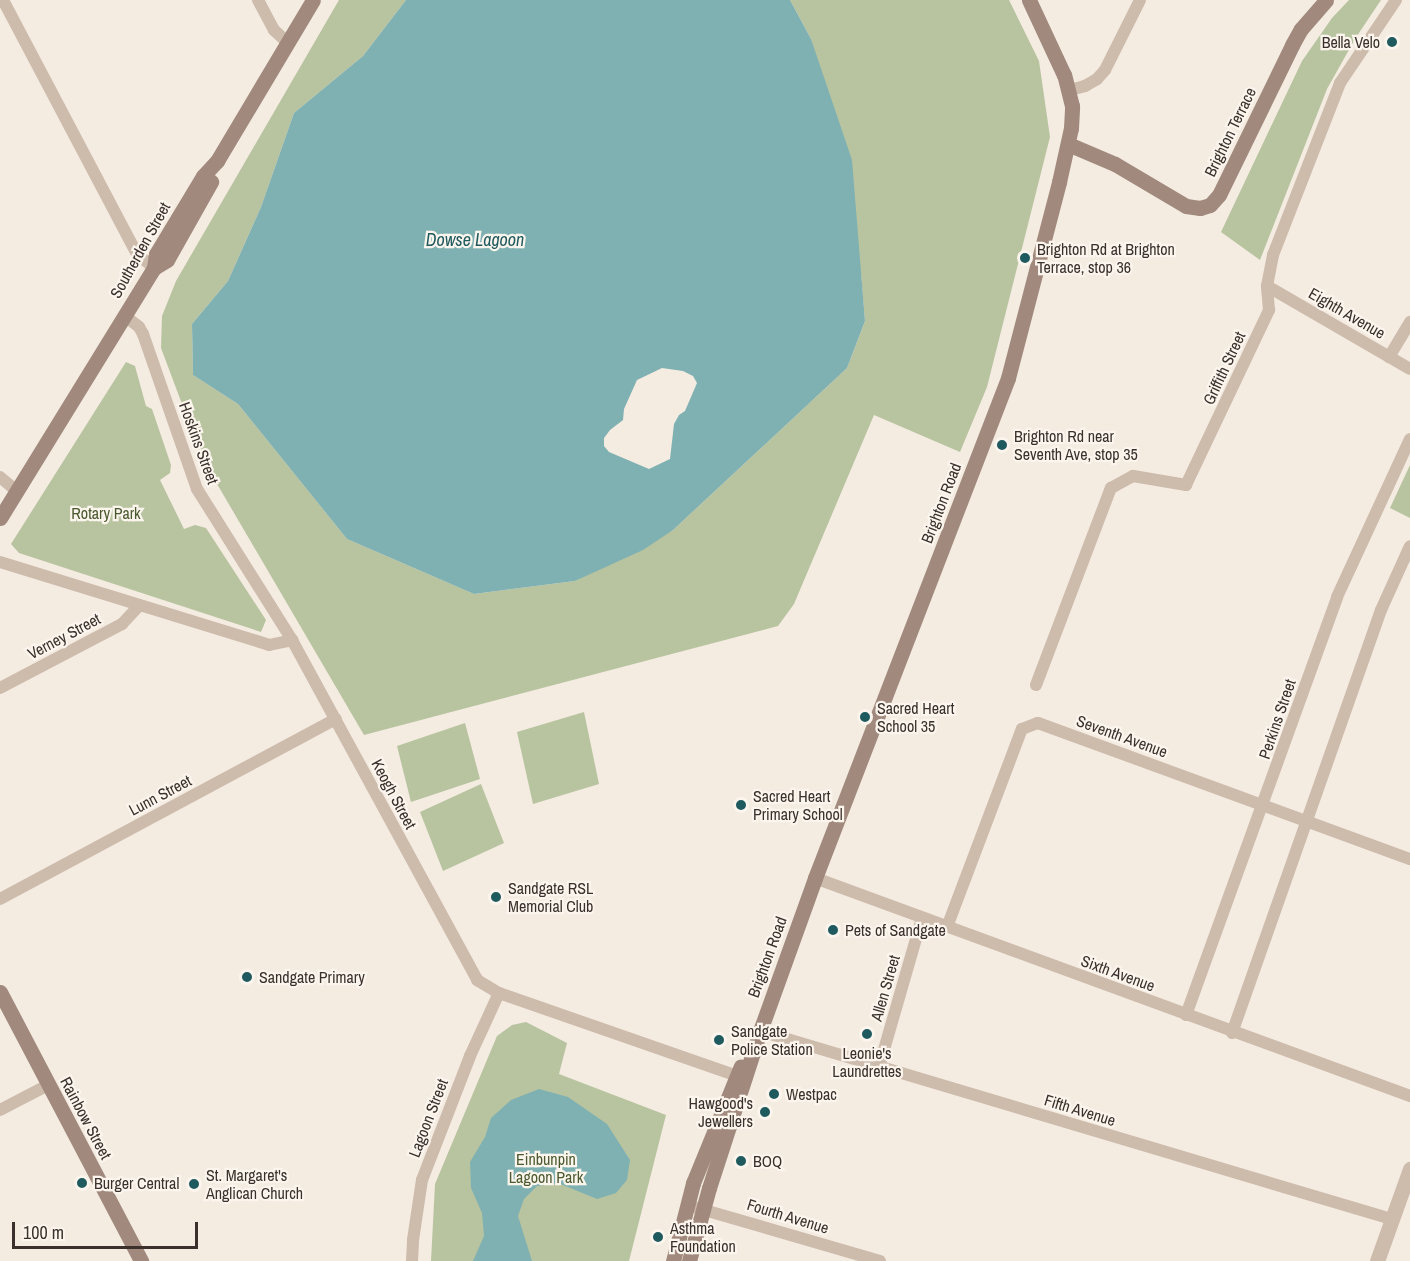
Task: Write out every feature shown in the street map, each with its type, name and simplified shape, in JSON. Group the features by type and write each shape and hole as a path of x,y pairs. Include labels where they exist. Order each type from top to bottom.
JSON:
{"main road":[{"name":"Southerden Street","path":"0,518 154,268 156,254 203,176 217,161 313,0"},
{"path":"1029,0 1070,90"},
{"name":"Brighton Terrace","path":"1068,144 1115,164 1186,206 1200,208 1210,205 1219,195 1301,29 1326,0"},
{"name":"Brighton Road","path":"673,1261 687,1205 708,1142 741,1077 760,1030 815,878 1008,378 1068,144 1072,106 1070,90"},
{"name":"Rainbow Street","path":"0,992 141,1261"},
{"name":"Brighton Road","path":"689,1261 741,1077"}],"street":[{"path":"3,0 137,255 154,268"},
{"path":"258,0 274,30 288,43"},
{"path":"1070,90 1086,86 1105,70 1140,0"},
{"name":"Griffith Street","path":"1036,685 1111,488 1133,476 1186,485 1269,310 1266,286 1273,255 1340,83 1396,0"},
{"name":"Eighth Avenue","path":"1266,286 1410,369"},
{"name":"Hoskins Street","path":"125,316 139,327 143,334 197,489 292,639"},
{"path":"1389,357 1410,322"},
{"name":"Perkins Street","path":"1186,1016 1337,597 1410,439"},
{"path":"0,477 18,492"},
{"path":"1232,1033 1381,610 1410,546"},
{"path":"0,562 138,607 268,645 292,639"},
{"name":"Verney Street","path":"0,688 122,624 138,607"},
{"name":"Keogh Street","path":"292,639 470,971 477,980 498,993 741,1077"},
{"name":"Lunn Street","path":"0,899 336,719"},
{"name":"Seventh Avenue","path":"947,927 1022,729 1038,723 1410,859"},
{"name":"Sixth Avenue","path":"815,878 1232,1033 1410,1096"},
{"name":"Allen Street","path":"879,1067 922,918"},
{"name":"Lagoon Street","path":"412,1261 412,1240 422,1180 457,1088 498,993"},
{"name":"Fifth Avenue","path":"760,1030 1391,1219"},
{"path":"0,1110 48,1085"},
{"path":"1377,1261 1410,1169"},
{"name":"Fourth Avenue","path":"687,1205 880,1261"}],"green space":[{"path":"339,0 406,0 363,56 294,113 261,207 228,281 192,324 193,375 238,404 347,539 474,594 575,581 673,530 847,368 865,321 861,274 811,39 790,0 1009,0 1039,61 1050,137 987,387 960,452 874,415 794,604 778,626 364,735 203,460 161,348 162,316 176,281"},
{"path":"1349,0 1381,0 1355,39 1327,89 1260,260 1221,232 1302,61 1332,18"},
{"name":"Rotary Park","path":"126,362 135,366 146,406 152,409 171,465 170,473 160,480 184,529 195,525 206,528 266,620 261,632 19,553 11,544"},
{"path":"1410,465 1410,518 1390,508"},
{"path":"584,712 599,784 533,804 517,732"},
{"path":"465,723 480,779 411,802 397,746"},
{"path":"481,784 504,843 443,871 420,812"},
{"name":"Einbunpin Lagoon Park","path":"526,1022 567,1043 559,1074 666,1115 629,1261 431,1261 435,1184 497,1036 512,1025"}],"water":[{"name":"Dowse Lagoon","path":"406,0 790,0 811,39 852,160 865,321 847,368 673,530 643,550 575,581 474,594 347,539 238,404 193,375 192,324 228,281 261,207 294,113 363,56","holes":["662,368 683,371 693,376 697,383 685,411 679,415 674,424 670,459 649,469 609,452 604,446 604,438 623,420 624,409 637,380"]},
{"path":"539,1089 568,1097 607,1124 630,1160 627,1180 616,1193 597,1199 558,1183 537,1186 524,1199 518,1216 532,1261 473,1261 484,1236 482,1213 471,1188 470,1162 485,1137 491,1118 511,1100"}],"place":[{"name":"Bella Velo","path":"1392,42"},
{"name":"Brighton Rd at Brighton Terrace, stop 36","path":"1025,258"},
{"name":"Brighton Rd near Seventh Ave, stop 35","path":"1002,445"},
{"name":"Sacred Heart School 35","path":"865,717"},
{"name":"Sacred Heart Primary School","path":"741,805"},
{"name":"Sandgate RSL Memorial Club","path":"496,897"},
{"name":"Pets of Sandgate","path":"833,930"},
{"name":"Sandgate Primary","path":"247,977"},
{"name":"Leonie's Laundrettes","path":"867,1034"},
{"name":"Sandgate Police Station","path":"719,1040"},
{"name":"Westpac","path":"774,1094"},
{"name":"Hawgood's Jewellers","path":"765,1112"},
{"name":"BOQ","path":"741,1161"},
{"name":"Burger Central","path":"82,1183"},
{"name":"St. Margaret's Anglican Church","path":"194,1184"},
{"name":"Asthma Foundation","path":"658,1237"}]}
